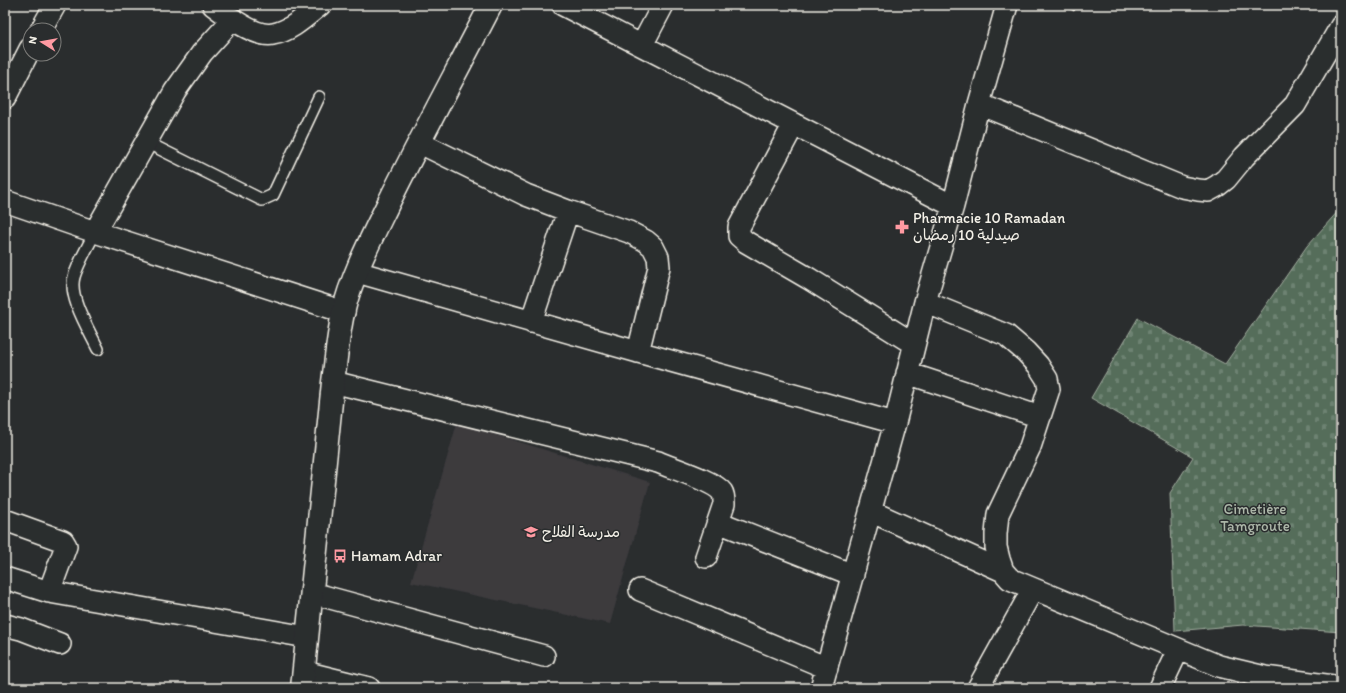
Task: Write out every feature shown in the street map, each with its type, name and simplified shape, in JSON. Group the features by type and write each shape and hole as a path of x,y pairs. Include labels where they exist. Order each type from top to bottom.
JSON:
{"street":[{"path":"45,22 55,5"},
{"path":"213,5 233,19 261,34 272,35 282,32 296,24 320,5"},
{"path":"369,688 303,680 334,382 344,312 357,272 390,200 491,5"},
{"path":"563,5 953,206"},
{"path":"642,45 663,5"},
{"path":"640,590 824,678 895,423 925,302 953,206 979,104 1007,5"},
{"path":"95,232 175,91 202,54 233,19"},
{"path":"979,104 1182,187 1208,191 1226,179 1244,157 1295,104 1341,26"},
{"path":"5,98 23,62"},
{"path":"794,124 739,227 740,236 746,242 808,278 914,344"},
{"path":"420,143 526,195 629,232 646,241 653,247 658,257 659,267 638,352"},
{"path":"5,201 95,232 344,312"},
{"path":"532,322 568,211"},
{"path":"357,272 895,423"},
{"path":"925,302 1006,335 1026,352 1042,370 1047,379 1049,389 1030,447 998,514 996,547 1003,571 1010,579 1219,666 1265,677 1341,687"},
{"path":"908,373 1040,417"},
{"path":"334,382 658,462 706,482 720,490 723,494 724,504 706,557"},
{"path":"870,511 1003,571"},
{"path":"5,520 66,543 49,592"},
{"path":"718,522 853,575"},
{"path":"5,578 49,592 307,637"},
{"path":"978,688 1033,589"},
{"path":"312,593 544,656"},
{"path":"5,625 21,629 60,644"},
{"path":"1160,688 1178,650"}],"lane":[{"path":"146,142 262,200 273,195 319,97"},
{"path":"95,232 74,277 73,289 75,300 98,349"}],"shaded area":[{"name":"مدرسة الفلاح","path":"457,423 650,482 610,624 411,582"}],"green space":[{"name":"Cimetière Tamgroute","path":"1341,208 1341,632 1243,625 1175,631 1170,493 1193,457 1091,398 1138,318 1225,364 1307,246"}],"place":[{"name":"Pharmacie 10 Ramadan صيدلية 10 رمضان","path":"902,227"},
{"name":"مدرسة الفلاح","path":"531,532"},
{"name":"Hamam Adrar","path":"340,556"}]}
